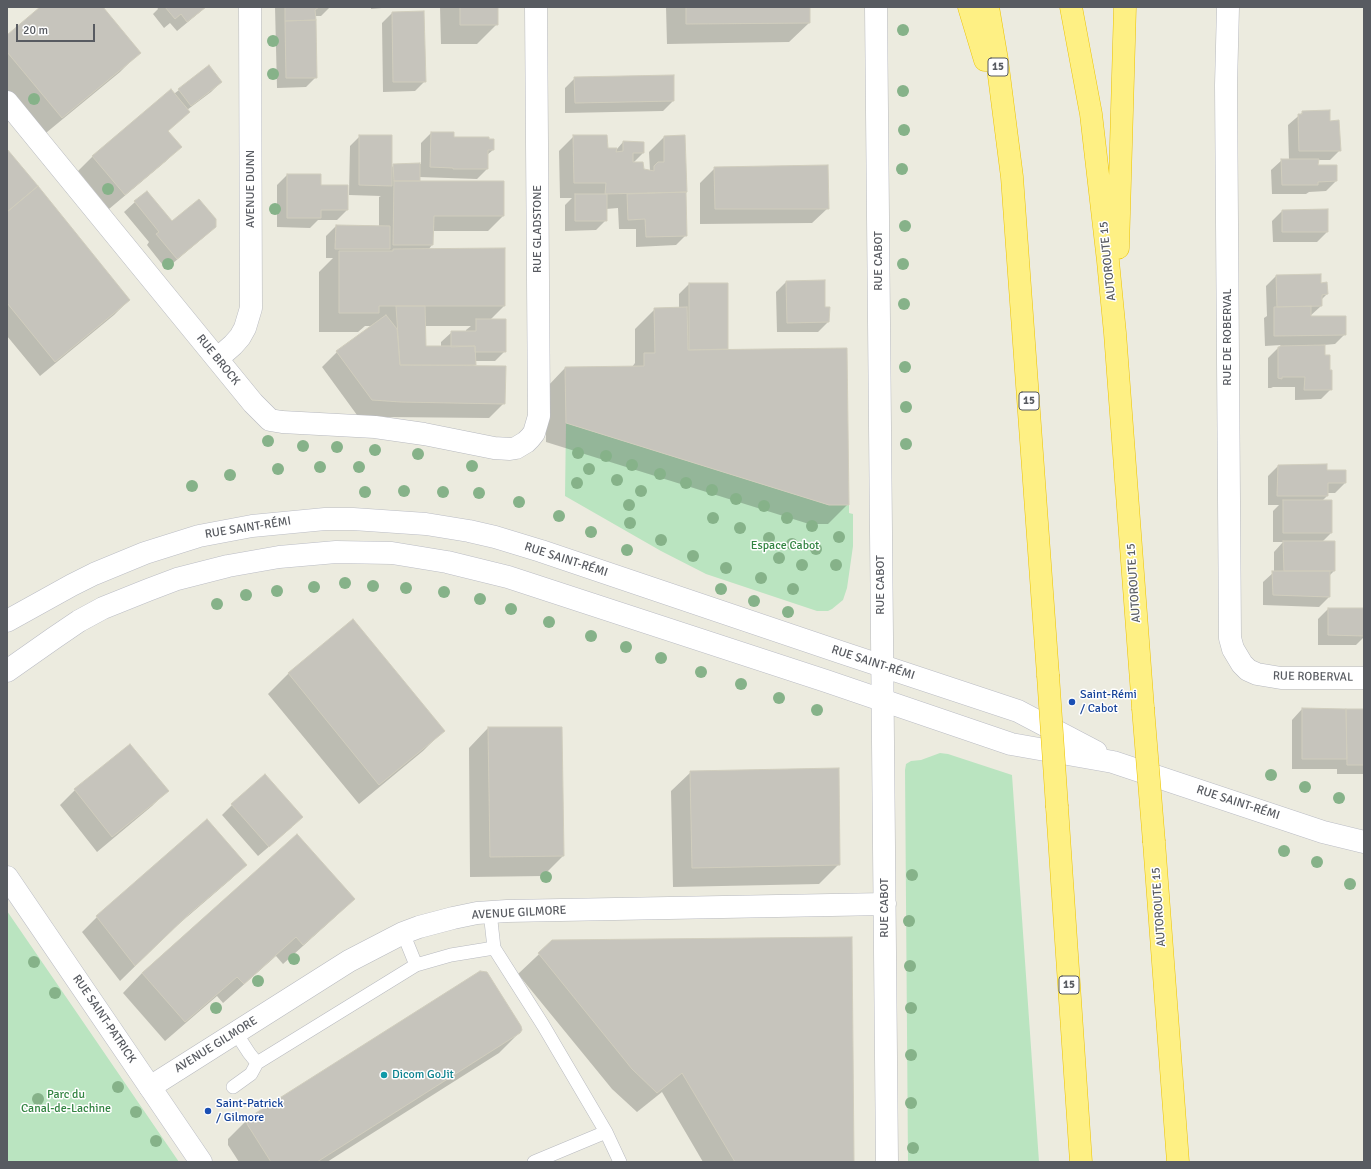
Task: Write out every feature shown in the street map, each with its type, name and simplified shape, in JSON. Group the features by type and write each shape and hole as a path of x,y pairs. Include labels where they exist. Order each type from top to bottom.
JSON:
{"highway":[{"path":"969,7 1006,128"},
{"name":"15","path":"988,7 1006,128 1017,231 1081,1162"},
{"name":"AUTOROUTE 15","path":"1071,7 1090,114 1108,260 1115,333 1178,1162"},
{"path":"1115,333 1125,7"}],"street":[{"name":"AVENUE DUNN","path":"217,359 240,337 245,328 251,308 250,7"},
{"name":"RUE GLADSTONE","path":"521,446 534,433 539,416 536,7"},
{"name":"RUE CABOT","path":"876,7 887,1162"},
{"name":"RUE DE ROBERVAL","path":"1228,7 1226,101 1230,638 1233,649 1242,664"},
{"name":"RUE BROCK","path":"7,102 260,411 270,420 375,427 424,434 494,448 510,449 521,446"},
{"name":"RUE SAINT-RÉMI","path":"7,621 94,574 145,553 199,536 252,526 303,520 353,519 426,524 509,541 1018,711 1113,762"},
{"name":"RUE SAINT-RÉMI","path":"7,671 79,621 103,608 177,579 228,566 278,556 315,553 392,553 420,557 476,569 508,578 826,681 1010,744 1113,762 1323,832 1364,842"},
{"name":"RUE ROBERVAL","path":"1242,664 1248,670 1272,678 1364,678"},
{"name":"RUE SAINT-PATRICK","path":"7,877 201,1162"},
{"name":"AVENUE GILMORE","path":"150,1087 349,961 403,933 453,918 490,912 885,904"}],"lane":[{"path":"490,912 494,948 543,1025 606,1132 620,1162"},
{"path":"403,933 416,965"},
{"path":"233,1087 251,1074 257,1063 416,965 450,955 494,948"},
{"path":"236,1033 257,1063"},
{"path":"534,1162 606,1132"}],"green space":[{"name":"Espace Cabot","path":"566,423 829,505 849,505 849,513 853,514 853,546 847,588 843,600 828,611 817,611 706,574 661,551 565,496"},
{"path":"940,753 948,754 1012,775 1039,1162 908,1162 905,770 906,764 911,761 921,760"},
{"name":"Parc du Canal-de-Lachine","path":"7,911 77,1013 179,1162 7,1162"}],"building":[{"path":"40,7 103,7 141,53 62,118 7,52 7,35"},
{"path":"165,7 206,7 187,22 181,14 175,19"},
{"path":"285,7 319,7 315,10 316,20 285,21"},
{"path":"460,7 498,7 498,25 460,25"},
{"path":"686,7 810,7 810,23 686,24"},
{"path":"424,11 426,82 393,82 392,12"},
{"path":"316,20 317,78 286,78 285,21"},
{"path":"209,65 222,82 191,106 178,89"},
{"path":"674,75 674,101 575,103 574,77"},
{"path":"171,89 190,112 168,131 182,147 125,195 92,156"},
{"path":"1330,110 1330,121 1339,120 1341,151 1299,151 1298,114 1302,114 1302,111"},
{"path":"431,132 454,132 454,137 489,137 489,139 494,139 494,150 488,150 488,169 453,169 430,167"},
{"path":"359,135 392,135 392,186 359,185"},
{"path":"573,135 607,135 608,148 617,148 616,152 623,151 623,141 644,142 644,153 633,153 633,162 643,162 644,169 654,171 654,166 658,162 664,162 664,136 685,135 687,192 605,194 606,183 574,183"},
{"path":"7,149 38,186 7,212"},
{"path":"1281,159 1319,159 1318,165 1337,165 1337,181 1318,182 1318,185 1282,185"},
{"path":"420,163 420,181 394,181 393,164"},
{"path":"828,165 829,209 715,209 714,167"},
{"path":"287,174 321,174 321,185 348,185 348,210 321,210 321,218 287,218"},
{"path":"394,181 504,181 504,216 434,216 433,245 393,245"},
{"path":"38,186 130,300 55,362 7,303 7,212"},
{"path":"147,191 172,221 199,199 216,219 216,227 177,259 156,234 159,232 134,201"},
{"path":"686,192 687,236 646,237 645,219 628,220 627,194"},
{"path":"575,194 607,194 607,221 575,221"},
{"path":"1328,209 1328,232 1282,232 1282,210"},
{"path":"336,225 390,226 390,249 335,249"},
{"path":"505,248 505,306 379,306 379,313 339,313 339,251"},
{"path":"1321,274 1321,283 1327,282 1328,294 1322,295 1322,306 1277,307 1276,275"},
{"path":"825,280 825,307 830,307 829,322 787,323 786,281"},
{"path":"689,283 728,283 728,349 689,350"},
{"path":"396,306 425,306 426,346 475,346 476,365 400,365"},
{"path":"1311,306 1311,316 1346,316 1346,335 1274,336 1274,307"},
{"path":"687,307 688,350 847,348 849,505 829,505 566,423 565,367 644,366 644,353 655,353 654,308"},
{"path":"386,315 397,329 400,365 506,366 505,404 372,400 336,351"},
{"path":"476,319 506,319 506,352 475,352 475,346 451,347 451,331 476,331"},
{"path":"1325,345 1325,355 1330,355 1332,390 1304,390 1305,377 1278,378 1278,347"},
{"path":"1327,464 1327,470 1346,470 1346,483 1328,483 1328,496 1277,496 1278,465"},
{"path":"1283,500 1332,500 1332,533 1283,533"},
{"path":"1283,541 1335,541 1335,571 1284,571"},
{"path":"1272,571 1330,571 1330,597 1273,595"},
{"path":"1328,608 1364,608 1364,636 1328,635"},
{"path":"353,619 445,731 379,785 288,673"},
{"path":"1302,708 1346,709 1347,759 1302,759"},
{"path":"1346,709 1364,709 1364,765 1347,765"},
{"path":"488,727 562,727 564,856 490,857"},
{"path":"130,744 169,791 112,837 74,789"},
{"path":"839,768 840,865 692,868 690,771"},
{"path":"265,774 303,817 269,847 231,804"},
{"path":"207,819 247,865 189,914 135,966 96,916"},
{"path":"297,834 355,899 303,945 296,937 244,984 237,977 185,1022 142,973"},
{"path":"852,937 854,1162 735,1162 682,1073 657,1093 632,1069 538,953 552,940"},
{"name":"Dicom GoJit","path":"480,971 487,972 521,1026 522,1030 520,1033 317,1162 271,1162 247,1124 248,1118"}],"place":[{"name":"Saint-Rémi / Cabot","path":"1072,702"},
{"name":"Dicom GoJit","path":"384,1075"},
{"name":"Saint-Patrick / Gilmore","path":"208,1111"}]}
